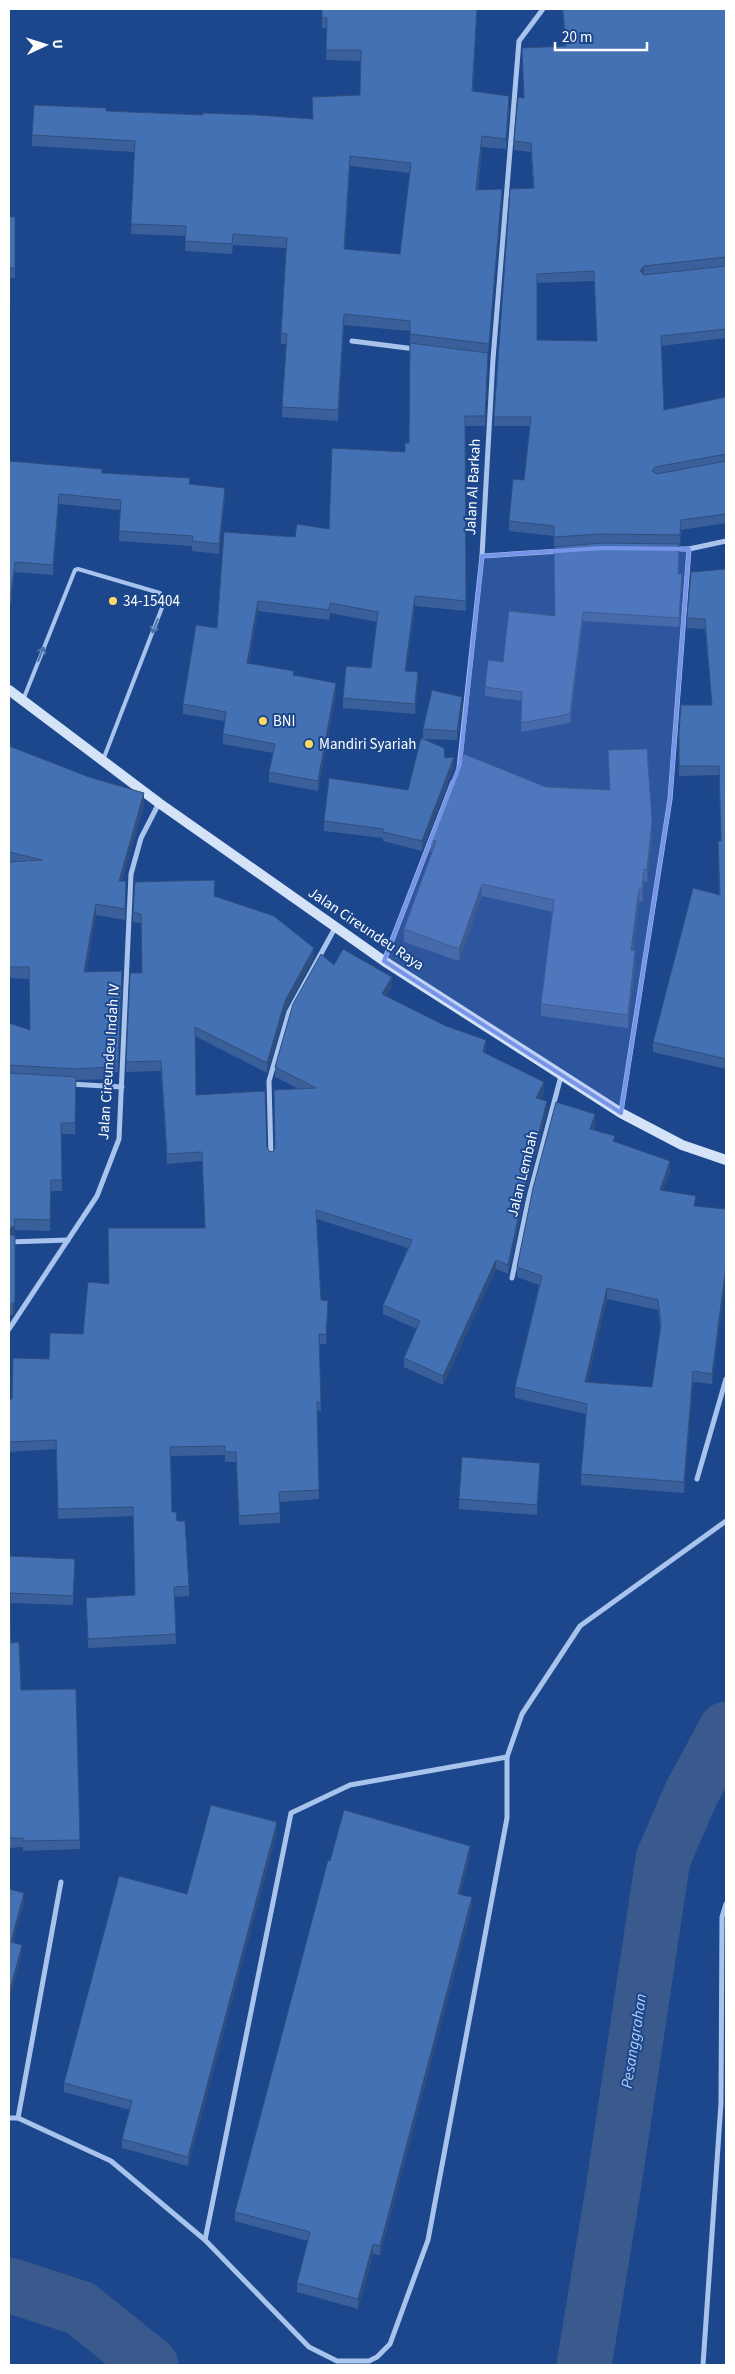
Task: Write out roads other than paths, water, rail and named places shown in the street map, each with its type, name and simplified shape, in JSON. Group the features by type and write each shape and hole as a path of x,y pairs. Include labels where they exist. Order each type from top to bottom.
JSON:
{"main road":[{"name":"Jalan Cireundeu Raya","path":"9,690 102,762 384,961 621,1113 682,1145 726,1160"}],"street":[{"name":"Jalan Al Barkah","path":"384,961 460,764 482,556 492,359 519,41 543,9"},
{"path":"352,341 419,350"},
{"path":"485,358 492,359"},
{"path":"669,549 689,549 726,542"},
{"path":"621,1113 670,799 689,549"},
{"path":"482,556 572,550"},
{"name":"Jalan Cireundeu Indah IV","path":"9,1329 96,1196 119,1139 131,874 141,838 159,803"},
{"path":"271,1157 269,1081 289,1012 335,928"},
{"name":"Jalan Lembah","path":"512,1278 529,1197 561,1076"},
{"path":"65,1083 122,1087"},
{"path":"9,1242 68,1240"},
{"path":"697,1479 726,1379"},
{"path":"9,2118 18,2118 110,2161 205,2240 309,2347 336,2361 369,2361 378,2357 390,2344 428,2240 507,1818 507,1756 522,1714 580,1626 726,1521"},
{"path":"205,2240 291,1813 350,1785 507,1756"},
{"path":"18,2118 61,1882"},
{"path":"703,2365 721,2103 722,1917 726,1904"}],"lane":[{"path":"23,700 75,570 78,569 160,593 163,605 102,762"}],"waterway":[{"name":"Pesanggrahan","path":"584,2365 613,2190 663,1859 691,1794 726,1729"},
{"name":"Pesanggrahan","path":"9,2285 80,2308 151,2365"}],"place":[{"name":"34-15404","path":"113,601"},
{"name":"BNI","path":"263,721"},
{"name":"Mandiri Syariah","path":"309,744"}]}
